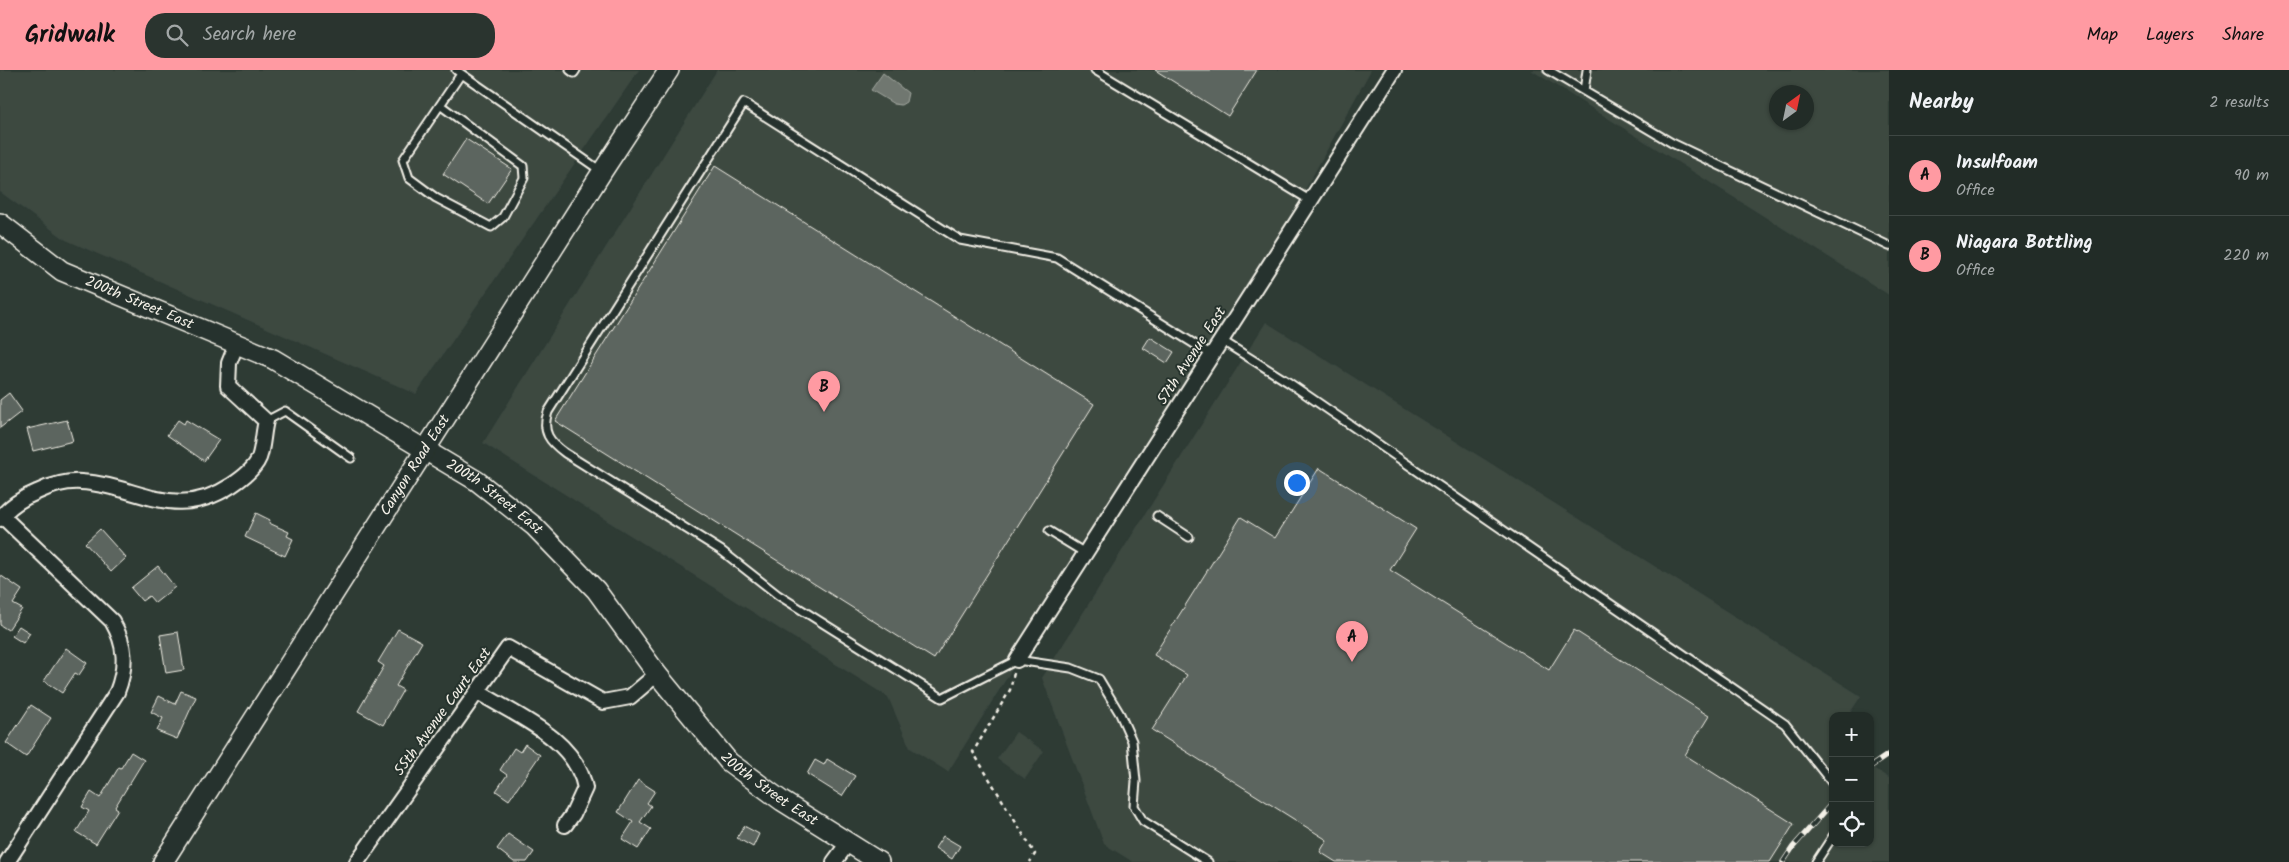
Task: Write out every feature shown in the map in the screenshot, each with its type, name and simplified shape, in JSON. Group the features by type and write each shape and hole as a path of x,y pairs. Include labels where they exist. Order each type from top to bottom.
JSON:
{"street":[{"name":"Canyon Road East","path":"163,862 602,172 669,70"},
{"name":"57th Avenue East","path":"1017,660 1394,70"},
{"name":"200th Street East","path":"0,223 62,271 273,359 477,481 534,526 596,590 657,674 730,762 782,801 879,862"},
{"path":"7,862 117,692 124,671 124,652 123,643 112,621 1,517 30,495 56,485 79,482 104,485 152,500 184,502 209,496 235,483 258,459 266,421 228,386 229,363 237,343"},
{"name":"55th Avenue Court East","path":"357,862 508,648 603,702 630,697 657,674"},
{"path":"478,692 558,741 573,756 579,767 585,788 573,814 565,825"},
{"path":"834,862 848,843"}],"lane":[{"path":"570,70 574,73 576,70"},
{"path":"1094,70 1310,201"},
{"path":"1548,70 1672,143 1889,246"},
{"path":"1584,91 1587,70"},
{"path":"440,105 523,166 524,178 503,217 491,227 436,198 409,178 403,160 440,105 458,72 602,172"},
{"path":"1208,862 1143,821 1134,806 1136,782 1132,741 1120,714 1099,679 1071,668 1017,660 942,698 778,595 722,551 565,453 549,439 545,430 548,412 744,103 960,240 1058,258 1212,355"},
{"path":"1221,340 1296,388 1785,724 1829,779"},
{"path":"266,421 285,411 351,458"},
{"path":"1157,516 1189,537"},
{"path":"1049,531 1085,554"},
{"path":"1816,862 1829,842"}],"path":[{"path":"1017,660 1010,690 973,752 1035,854 1030,862"}],"shaded area":[{"path":"0,70 639,70 416,394 66,240 0,192"},
{"path":"717,70 1371,70 1251,288 948,772 910,748 888,697 483,443"},
{"path":"1531,70 1889,70 1889,295"},
{"path":"883,73 908,93 906,102 901,105 894,104 871,90"},
{"path":"1266,322 1861,696 1851,712 1829,712 1829,847 1874,847 1874,769 1889,778 1889,862 1133,862 1104,844 1042,678"},
{"path":"1016,732 1044,751 1025,779 997,759"}],"building":[{"path":"1155,70 1257,70 1228,116"},
{"path":"466,139 512,169 488,204 443,174"},
{"path":"715,166 1094,404 934,659 555,421"},
{"path":"1150,337 1174,352 1167,363 1143,348"},
{"path":"9,393 22,411 0,428 0,400"},
{"path":"67,420 73,441 33,451 27,429"},
{"path":"178,420 184,424 186,420 219,440 204,461 167,435"},
{"path":"1319,468 1416,529 1390,570 1549,670 1574,630 1709,716 1685,755 1794,824 1770,862 1336,862 1320,852 1327,840 1152,730 1187,675 1154,655 1241,517 1275,538"},
{"path":"256,513 270,520 269,523 289,532 287,536 293,539 285,556 245,537"},
{"path":"100,529 126,558 111,572 85,543"},
{"path":"158,566 175,587 155,603 149,596 142,601 131,588"},
{"path":"0,575 22,590 13,604 22,609 8,630 0,625"},
{"path":"19,626 30,633 23,643 12,636"},
{"path":"398,629 422,642 396,686 403,690 383,725 358,711 384,666 378,662"},
{"path":"178,632 184,670 166,673 160,635"},
{"path":"66,648 87,663 79,675 75,673 62,693 44,681"},
{"path":"181,691 196,697 177,739 157,731 163,718 151,712 159,696 175,704"},
{"path":"31,705 51,718 26,757 6,743"},
{"path":"525,744 540,755 509,800 496,791 507,775 500,770 514,748 520,752"},
{"path":"131,752 144,760 115,807 118,809 96,844 76,832 89,811 82,807 91,792 100,798 119,767 121,768"},
{"path":"827,759 855,776 842,796 807,774 815,760 824,765"},
{"path":"638,780 655,791 647,803 651,806 640,822 651,829 638,849 622,839 633,822 618,812"},
{"path":"744,826 759,834 753,847 737,838"},
{"path":"508,834 534,852 527,862 514,862 497,849"},
{"path":"943,836 960,846 952,859 935,848"}],"railway":[{"path":"1874,764 1889,754"},
{"path":"1783,862 1793,847 1829,806"}],"place":[{"name":"Niagara Bottling","path":"824,412"},
{"name":"Insulfoam","path":"1352,662"}]}
